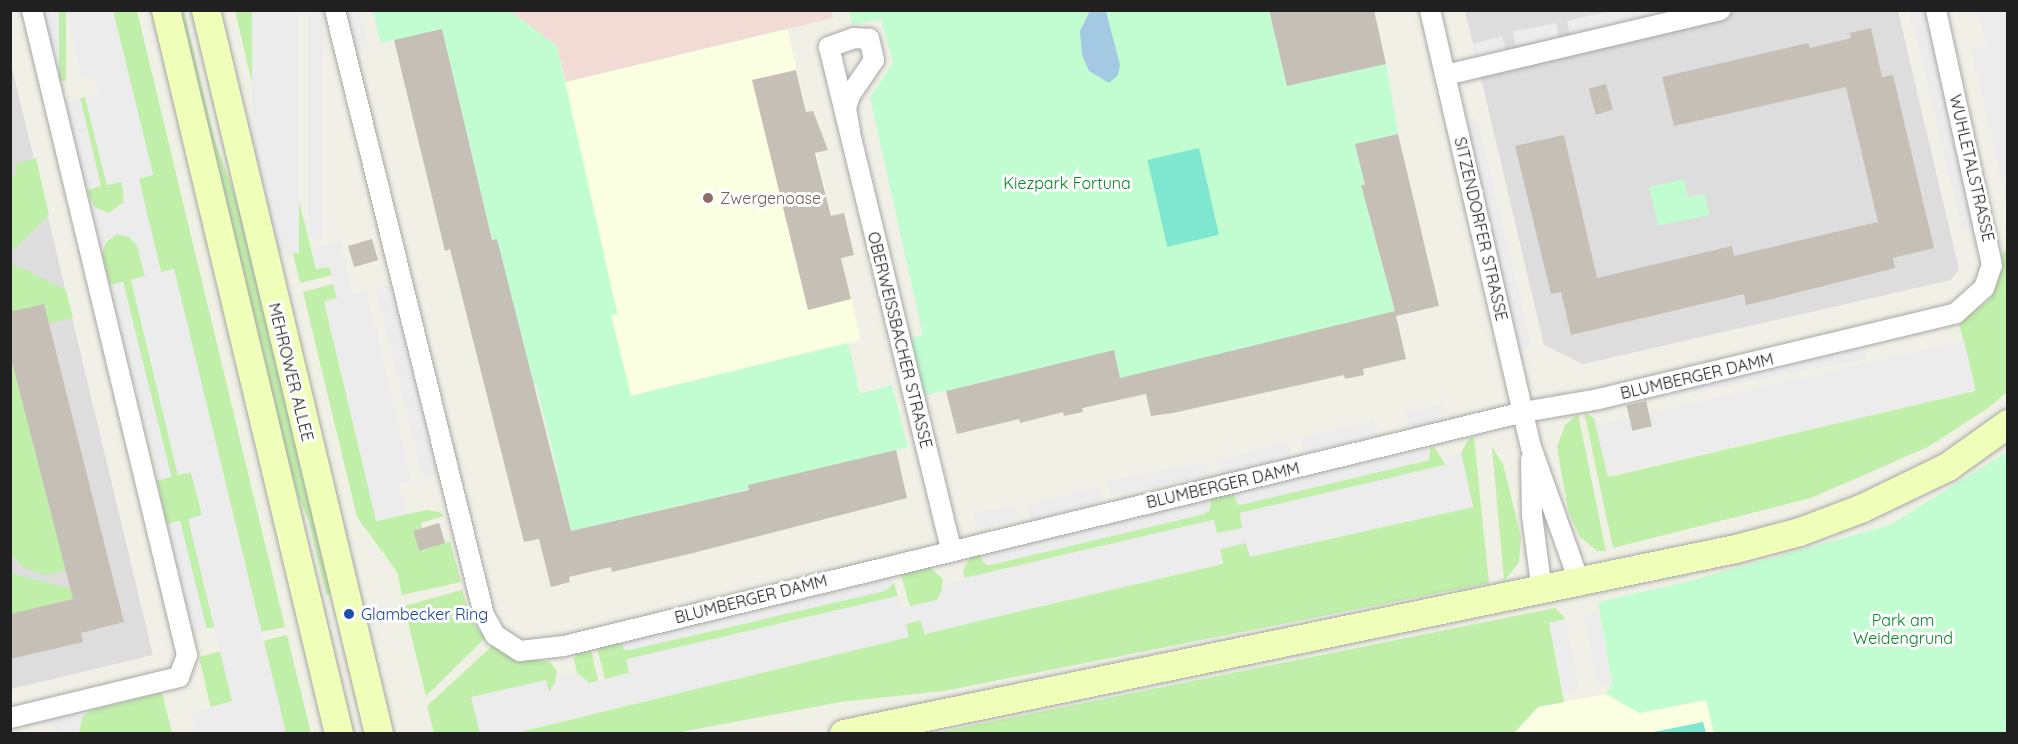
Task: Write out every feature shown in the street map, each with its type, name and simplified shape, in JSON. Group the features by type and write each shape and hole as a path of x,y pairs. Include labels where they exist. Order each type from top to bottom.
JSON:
{"main road":[{"path":"166,10 339,734"},
{"name":"MEHROWER ALLEE","path":"206,10 379,734"},
{"path":"844,734 1580,584 1800,532 1861,509 1948,467 2007,424"}],"street":[{"path":"10,717 179,677 187,655 32,10"},
{"name":"BLUMBERGER DAMM","path":"335,10 484,615 495,635 520,651 564,646 951,549 1524,412 1599,399 1956,314"},
{"name":"SITZENDORFER STRASSE","path":"1430,10 1531,447 1535,539 1542,592"},
{"path":"1446,75 1720,10"},
{"name":"WUHLETALSTRASSE","path":"1936,10 1992,265 1984,288 1956,314"},
{"name":"OBERWEISSBACHER STRASSE","path":"850,131 951,549"},
{"name":"SITZENDORFER STRASSE","path":"1531,447 1580,584"}],"shaded area":[{"path":"831,10 833,18 566,82 557,46 510,11"},
{"path":"1670,10 1670,13 1570,35 1567,21 1611,11"},
{"path":"44,11 59,11 59,84 44,84"},
{"path":"66,11 113,11 153,175 139,179 161,272 174,269 286,733 195,733 190,713 232,701 188,519 202,515 191,472 178,475 131,280 145,276 137,245 129,237 117,234 106,242 102,253 90,201 100,212 109,213 121,206 125,198 122,182 107,185 85,97 98,94 94,76 81,78"},
{"path":"252,11 299,11 299,253 252,253"},
{"path":"308,11 323,11 323,239 308,239"},
{"path":"346,11 359,11 368,45 355,49"},
{"path":"1090,11 1106,11 1120,65 1118,75 1109,83 1089,71 1082,55 1080,31"},
{"path":"1465,11 1898,11 1959,269 1951,280 1583,364 1544,345"},
{"path":"1909,11 1926,11 1976,227 1962,230"},
{"path":"1978,11 2007,11 2007,205 1971,50 1986,46"},
{"path":"1556,23 1559,38 1516,46 1513,31"},
{"name":"Zwergenoase","path":"787,29 861,340 631,396 611,315 617,313 562,83"},
{"path":"1502,36 1506,51 1477,59 1473,44"},
{"path":"10,59 153,655 11,689 10,689"},
{"path":"80,98 100,186 86,189 65,101"},
{"path":"1477,117 1532,347 1520,350 1463,121"},
{"path":"1199,148 1219,235 1167,247 1147,160"},
{"path":"340,241 352,294 367,291 412,481 399,484 407,514 376,521 324,301 337,298 329,266 316,269 311,248"},
{"path":"123,282 172,477 159,480 110,285"},
{"path":"390,285 437,475 423,479 375,289"},
{"path":"1964,340 1976,391 1607,476 1596,425"},
{"path":"1864,343 1867,359 1671,397 1668,381"},
{"path":"1441,404 1445,420 1410,428 1406,413"},
{"path":"1373,420 1377,436 1304,454 1300,438"},
{"path":"1289,441 1293,456 1221,476 1217,460"},
{"path":"1430,448 1429,460 1239,505 1236,501 1234,492"},
{"path":"1461,453 1473,507 1250,557 1246,543 1220,549 1223,563 925,634 920,620 906,624 909,637 512,733 480,733 471,697 546,680 549,692 558,677 577,673 589,683 598,681 629,673 626,660 898,596 901,608 937,600 944,585 965,578 1214,520 1217,533 1242,528 1240,513 1445,465 1443,458"},
{"path":"1207,461 1210,476 1110,495 1107,480"},
{"path":"1099,486 1103,501 1031,521 1027,505"},
{"path":"1210,497 1210,510 1204,514 990,565 983,562 978,552"},
{"path":"1017,505 1020,520 976,528 973,514"},
{"path":"180,521 207,629 194,632 167,524"},
{"path":"891,573 894,583 885,591 624,650 621,638"},
{"path":"1598,612 1612,683 1597,686 1583,615"},
{"path":"1566,619 1580,690 1563,693 1549,622"},
{"path":"1606,694 1639,713 1706,700 1714,733 1514,734 1538,707"},
{"path":"93,709 82,717 79,733 61,733 46,721"},
{"path":"1703,722 1706,733 1649,733"}],"green space":[{"path":"59,11 66,11 66,81 59,81"},
{"path":"113,11 137,11 285,627 261,632 174,270 161,272 138,178 153,174"},
{"path":"175,11 184,11 215,141 243,218 334,593 326,595 309,522 286,466"},
{"path":"235,11 252,11 316,269 330,267 332,275 300,283"},
{"path":"510,11 557,46 617,313 611,316 631,396 848,343 860,394 892,385 908,447 707,500 687,509 686,504 571,531 561,489 557,490 553,470 557,469 536,385 532,385 497,239 492,240 442,29 381,43 373,12"},
{"name":"Kiezpark Fortuna","path":"849,11 1269,11 1287,86 1386,64 1398,134 1355,145 1366,184 1361,186 1395,311 1249,351 1247,347 1121,381 1114,351 923,396 909,339 923,335 870,98 893,62 881,20 852,24"},
{"path":"85,97 107,185 122,181 124,202 109,213 94,207 87,190 101,186 80,98"},
{"path":"36,158 49,215 11,252 11,176 17,174 15,164"},
{"path":"1684,179 1688,197 1705,194 1709,215 1658,226 1649,187"},
{"path":"117,234 129,237 137,245 145,276 131,280 178,475 191,472 202,515 189,519 215,627 206,629 180,521 167,524 157,480 170,477 123,282 110,285 102,253 106,242"},
{"path":"2007,250 2007,392 1988,408 1928,447 1811,498 1613,548 1584,412 1594,418 1609,477 1975,391 1959,323 1989,300 1998,281 2003,252"},
{"path":"11,263 66,290 73,318 49,323 44,304 11,312"},
{"path":"333,284 337,298 324,302 377,521 426,510 439,512 444,516 421,523 422,528 414,531 420,551 450,541 461,582 402,595 397,572 357,517 303,292"},
{"path":"10,354 66,570 45,575 23,567 11,555"},
{"path":"1578,414 1606,551 1597,551 1580,537 1569,513 1557,447 1565,425"},
{"path":"1469,438 1474,438 1489,583 944,691 840,702 676,733 512,734 908,637 906,624 921,620 925,633 1223,564 1220,549 1246,543 1250,556 1473,507 1461,453"},
{"path":"1434,447 1446,465 1240,513 1243,528 1217,534 1213,520 965,578 963,571 972,553 978,552 986,565 990,565 1204,514 1211,505 1210,497 1234,492 1239,505 1429,460 1430,448"},
{"path":"1492,447 1503,464 1521,537 1519,562 1504,581"},
{"name":"Park am Weidengrund","path":"2007,452 2007,733 1714,733 1706,700 1639,713 1606,694 1612,683 1598,602 1689,581 1890,525"},
{"path":"928,566 943,579 941,595 937,600 910,607 900,571"},
{"path":"10,573 71,589 73,599 10,615"},
{"path":"894,583 898,596 627,659 629,673 605,679 596,644 621,638 624,650 629,650 885,591"},
{"path":"462,590 472,621 485,638 426,696 404,606"},
{"path":"1555,608 1566,619 1549,623 1564,702 1538,707 1514,733 930,734"},
{"path":"287,635 310,733 286,733 263,641"},
{"path":"493,645 515,658 550,662 557,671 554,688 549,692 546,681 472,697 480,733 434,733 427,706"},
{"path":"590,645 598,681 589,683 577,673 574,659 577,652"},
{"path":"221,651 233,702 213,718 199,657"},
{"path":"162,693 172,733 79,733 82,717 88,711"}],"building":[{"path":"1269,10 1374,10 1386,64 1287,86"},
{"path":"1871,28 1882,77 1893,75 1934,248 1893,258 1895,268 1768,300 1746,305 1744,294 1571,335 1561,292 1551,294 1515,146 1564,135 1597,278 1732,246 1734,256 1878,222 1846,87 1674,126 1662,77 1808,43 1810,48 1851,38 1850,33"},
{"path":"442,29 492,240 497,239 571,531 749,490 748,485 896,450 907,498 612,572 611,567 569,577 570,582 551,587 539,539 524,542 450,249 445,251 394,40"},
{"path":"796,70 806,112 813,111 828,150 815,153 831,216 844,213 854,255 841,258 851,299 808,310 752,80"},
{"path":"1606,84 1613,110 1596,115 1589,89"},
{"path":"1398,134 1439,306 1396,316 1406,359 1363,369 1364,375 1345,379 1344,375 1173,413 1151,416 1146,394 1082,408 1083,412 1064,416 1063,412 1020,423 1019,419 957,434 946,391 1114,350 1120,378 1395,311 1361,185 1365,185 1355,144"},
{"path":"372,239 378,260 354,267 348,246"},
{"path":"44,304 124,622 81,633 83,642 10,659 10,614 73,599 10,354 10,312"},
{"path":"1646,401 1652,426 1632,431 1627,405"},
{"path":"439,523 445,543 419,551 413,531"}],"place":[{"name":"Zwergenoase","path":"708,198"},
{"name":"Glambecker Ring","path":"349,614"}]}
